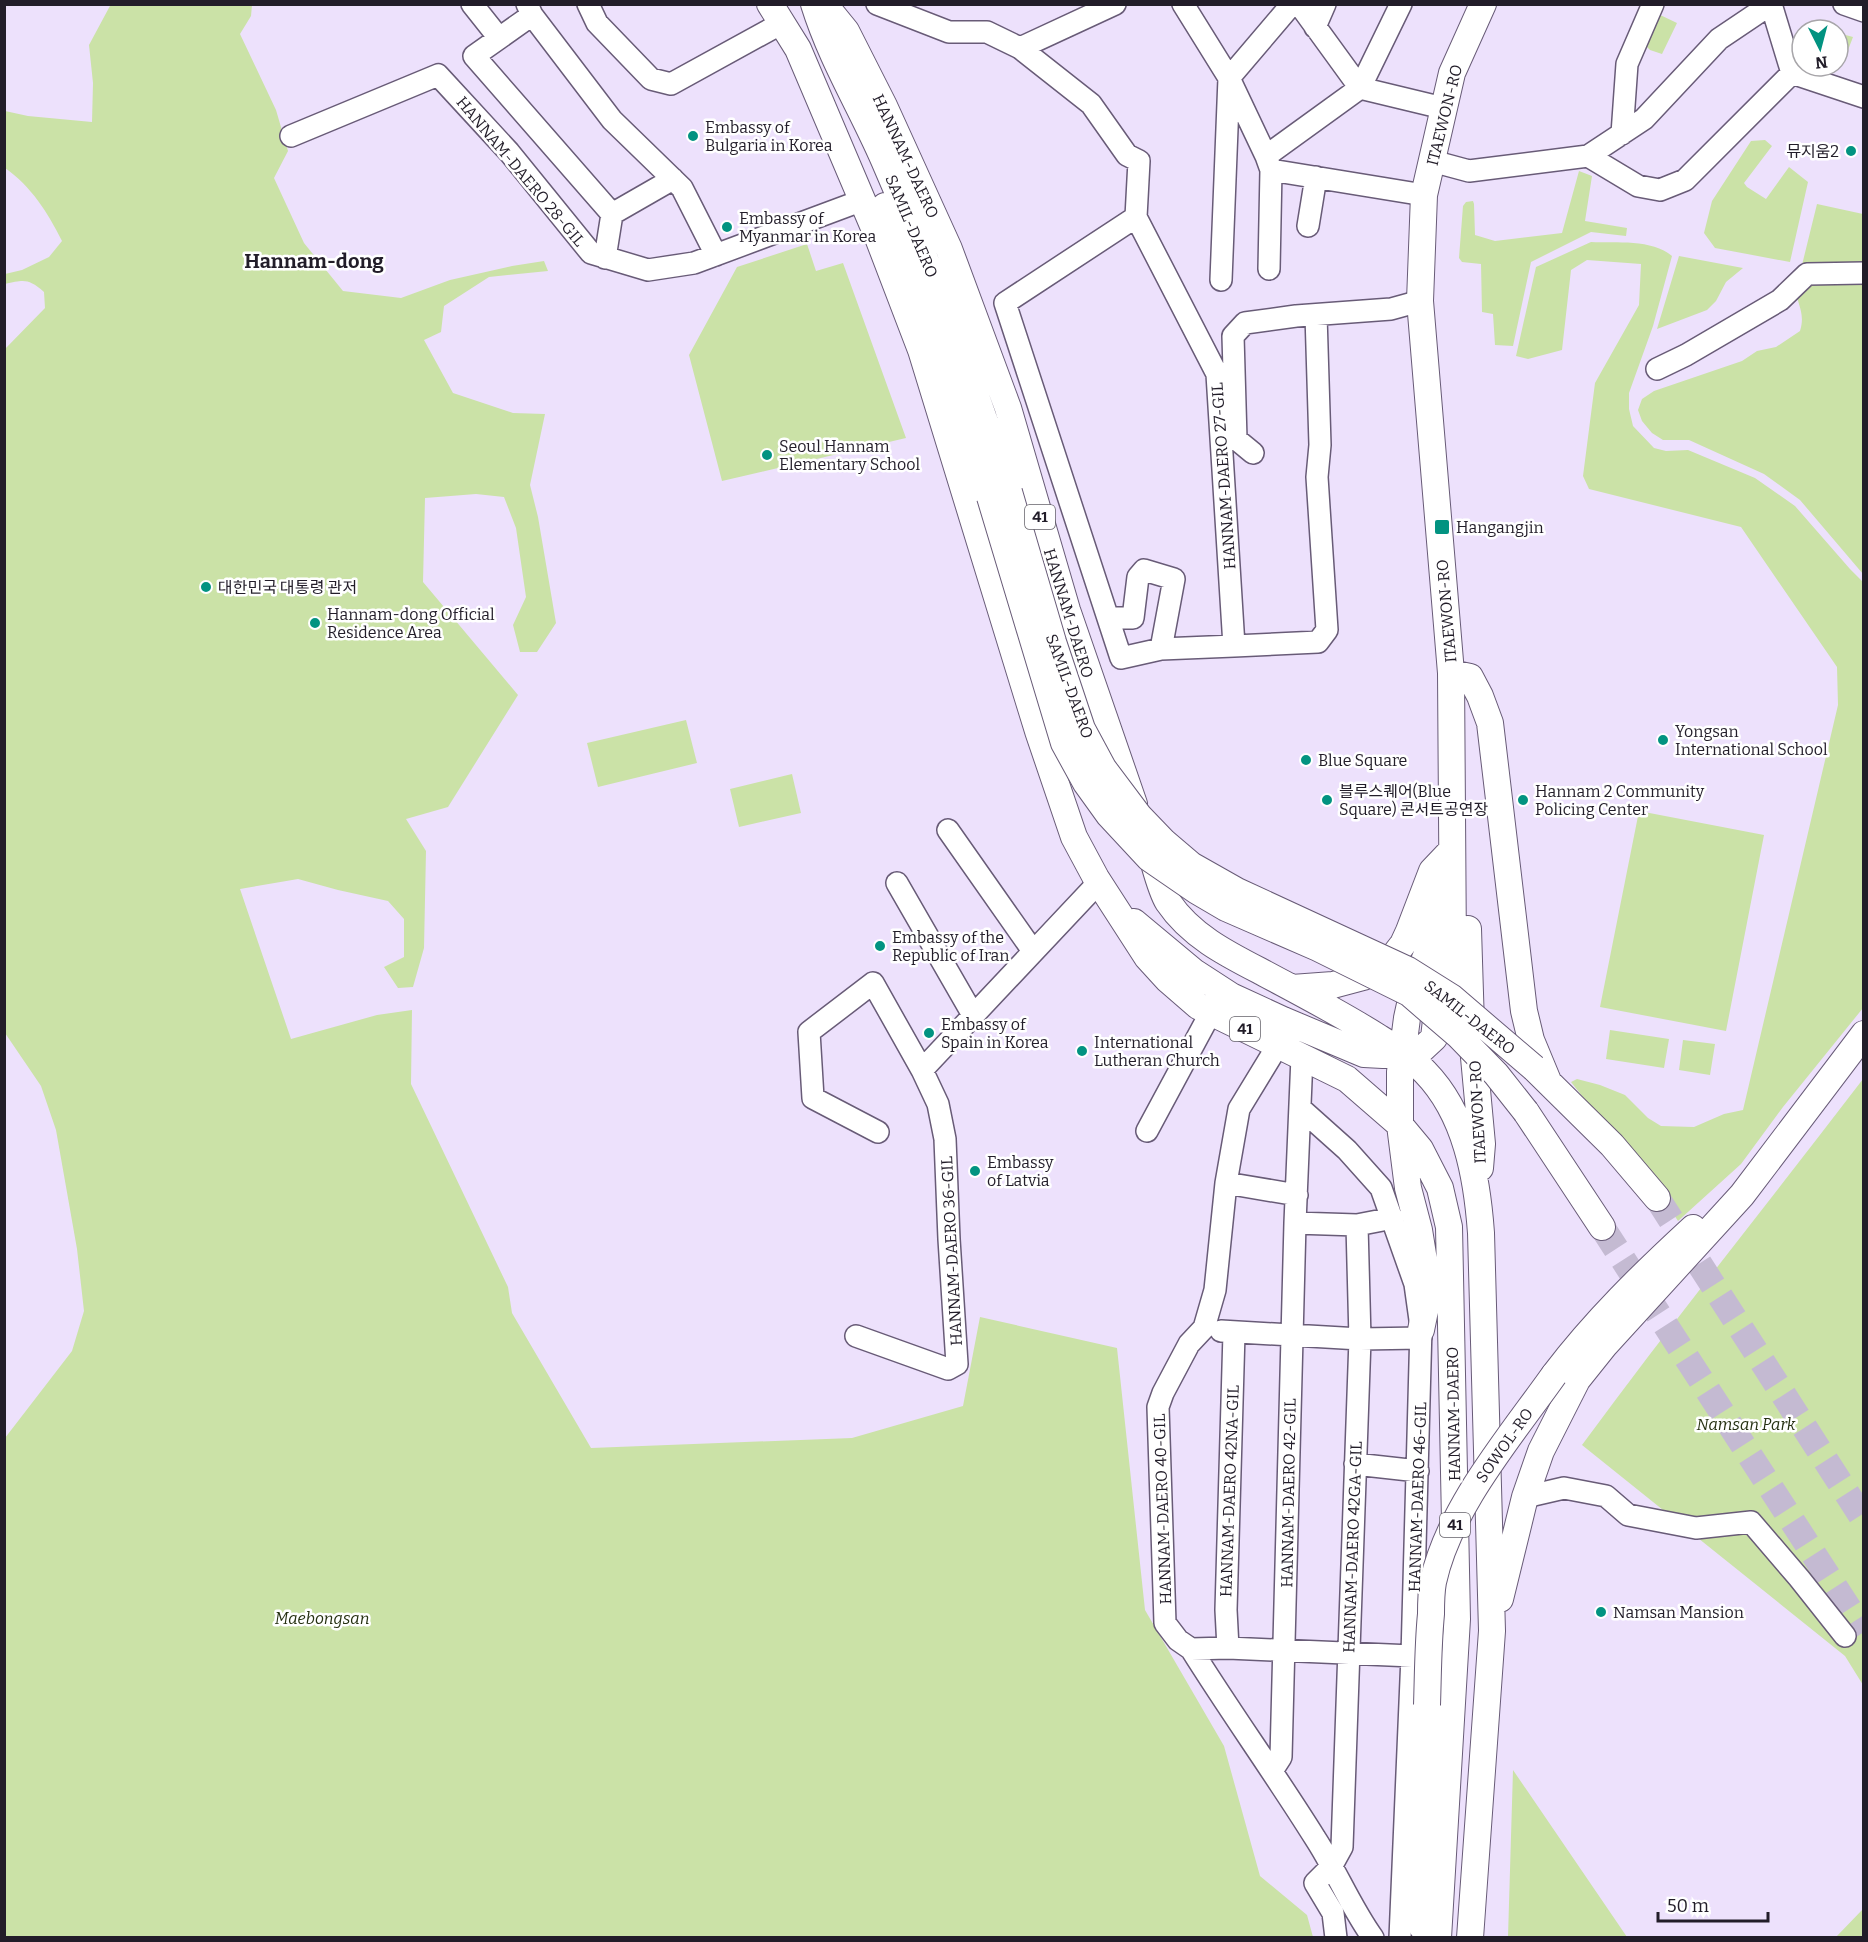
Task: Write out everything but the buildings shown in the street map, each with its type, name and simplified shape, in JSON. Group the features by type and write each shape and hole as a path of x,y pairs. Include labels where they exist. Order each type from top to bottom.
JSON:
{"main road":[{"name":"SAMIL-DAERO","path":"814,4 824,35 886,164 935,281 971,379 1064,742 1086,783 1109,815 1149,858 1197,891 1226,908 1318,948 1409,993 1438,1017 1496,1074 1526,1112 1602,1227"},
{"name":"HANNAM-DAERO","path":"824,4 846,32 884,106 949,249 1008,408 1066,610 1167,899 1180,917 1209,944 1343,1015 1403,1053 1426,1073 1447,1102 1462,1131 1472,1164 1481,1233 1492,1631 1470,1938"},
{"name":"ITAEWON-RO","path":"1403,1053 1420,1051 1434,1038 1452,850 1451,673 1420,301 1424,195 1452,73 1483,4"},
{"name":"HANNAM-DAERO","path":"776,14 798,49 862,200 921,350 1038,731 1074,837 1099,882 1154,965 1168,980 1198,1006 1347,1079 1400,1125 1420,1149 1440,1188 1449,1227 1457,1619 1438,1938"},
{"name":"SAMIL-DAERO","path":"798,49 837,105 872,175 920,293 959,401 1000,495 1082,729 1103,768 1139,816 1191,865 1237,891 1417,975 1451,997 1541,1074 1612,1145 1657,1198"},
{"path":"1451,673 1470,676 1490,723 1524,1011 1541,1074"},
{"path":"1292,988 1334,985 1364,977 1386,966 1403,944 1432,872 1452,850"},
{"name":"ITAEWON-RO","path":"1452,850 1468,912 1471,1025 1482,1144 1478,1197"},
{"name":"HANNAM-DAERO","path":"1115,906 1194,972 1232,996 1365,1054 1403,1053"},
{"name":"SOWOL-RO","path":"1492,1631 1525,1497 1541,1451 1577,1380 1605,1345 1742,1195 1863,1034"},
{"path":"1403,1053 1400,1072 1400,1125 1408,1188 1419,1230 1429,1292 1421,1334"},
{"name":"SOWOL-RO","path":"1424,1938 1422,1918 1428,1642 1433,1584 1453,1525 1477,1484 1584,1336 1654,1263 1724,1199 1799,1121"}],"street":[{"path":"472,4 499,38"},
{"name":"HANNAM-DAERO","path":"588,4 597,23 651,79 670,84 776,14"},
{"path":"877,4 949,32 987,32 1020,48 1091,104 1127,155 1139,161 1136,217 1005,303 1121,658 1161,649 1318,642 1327,630 1317,477 1320,445 1316,315"},
{"path":"1020,48 1115,4"},
{"path":"1183,4 1229,78 1269,163 1269,268"},
{"path":"1221,280 1229,78 1292,4"},
{"path":"1299,4 1360,88 1443,108"},
{"path":"1315,27 1325,4"},
{"path":"1269,163 1360,88 1401,4"},
{"path":"1622,134 1627,64 1653,4"},
{"path":"1432,161 1469,171 1588,156 1644,119 1719,39 1771,4 1790,66"},
{"path":"1844,4 1863,10"},
{"path":"612,214 474,56 499,38 529,10 612,120 682,188 717,255"},
{"name":"HANNAM-DAERO 28-GIL","path":"291,136 438,75 510,152 591,253 648,270 694,263 862,200"},
{"path":"1588,156 1638,186 1660,190 1685,180 1790,75"},
{"path":"1807,78 1863,97"},
{"path":"1269,163 1316,177 1424,195"},
{"path":"1308,226 1316,177"},
{"path":"612,214 673,179"},
{"path":"605,258 612,214"},
{"name":"HANNAM-DAERO 27-GIL","path":"1136,217 1217,374 1234,646"},
{"path":"1657,369 1686,355 1780,300 1807,274 1863,273"},
{"path":"1253,453 1236,439 1233,336 1245,323 1391,309 1420,301"},
{"path":"1108,618 1133,618 1138,576 1144,570 1174,579 1161,649"},
{"path":"948,830 1033,951"},
{"path":"922,1070 1099,882"},
{"path":"897,884 973,1015"},
{"name":"HANNAM-DAERO 36-GIL","path":"856,1336 948,1369 957,1364 945,1139 939,1104 873,984 809,1032 813,1098 878,1132"},
{"path":"1147,1131 1211,1012"},
{"name":"HANNAM-DAERO 40-GIL","path":"1278,1045 1239,1109 1226,1183 1215,1290 1204,1328 1189,1344 1162,1393 1158,1407 1165,1623 1178,1640 1191,1649 1253,1746 1272,1771 1321,1847 1355,1913 1373,1938"},
{"name":"HANNAM-DAERO 42-GIL","path":"1272,1771 1281,1757 1295,1223 1302,1057"},
{"name":"HANNAM-DAERO 46-GIL","path":"1300,1108 1347,1150 1381,1188 1415,1284 1421,1334 1418,1471 1400,1938"},
{"path":"1226,1183 1297,1195"},
{"path":"1295,1223 1357,1225 1393,1218"},
{"name":"HANNAM-DAERO 42GA-GIL","path":"1336,1938 1333,1913 1315,1883 1331,1867 1342,1847 1360,1339 1357,1225"},
{"path":"1204,1328 1234,1333 1360,1339 1421,1334"},
{"name":"HANNAM-DAERO 42NA-GIL","path":"1228,1648 1226,1610 1234,1333"},
{"path":"1355,1464 1418,1471"},
{"path":"1525,1497 1564,1488 1606,1496 1628,1515 1696,1528 1751,1522 1845,1636"},
{"path":"1191,1649 1228,1648 1412,1656"}],"green space":[{"name":"Maebongsan","path":"111,4 252,5 251,16 240,34 276,110 288,151 274,178 304,243 343,291 401,298 450,280 512,266 544,261 548,271 489,277 444,306 441,332 424,340 453,393 513,413 545,414 530,485 538,517 556,623 537,652 520,652 513,625 526,597 516,528 504,497 476,494 425,498 423,582 518,695 448,807 406,819 426,851 424,948 413,987 398,988 384,967 404,957 404,919 388,901 298,879 240,889 291,1039 377,1015 412,1010 411,1084 508,1287 512,1313 591,1448 852,1438 963,1406 980,1317 1117,1348 1145,1610 1224,1746 1260,1876 1307,1915 1313,1937 5,1937 5,1438 72,1351 84,1311 77,1249 56,1130 41,1086 5,1033 5,349 45,308 44,292 26,281 5,284 5,274 22,270 49,257 62,241 38,201 23,183 5,168 5,111 28,116 92,122 93,83 89,45"},
{"path":"1656,13 1677,23 1662,54 1650,50 1643,43"},
{"path":"1765,140 1772,146 1744,183 1747,187 1766,199 1789,167 1808,182 1790,262 1715,248 1704,233 1712,201 1751,141"},
{"path":"1579,171 1592,176 1585,221 1627,228 1626,236 1591,232 1531,262 1513,346 1495,345 1493,314 1482,312 1481,264 1462,262 1459,258 1463,206 1466,202 1473,201 1475,235 1495,241 1562,233"},
{"path":"1817,204 1863,214 1863,264 1802,265"},
{"path":"1591,242 1644,244 1672,256 1653,326 1629,393 1629,409 1633,426 1654,448 1666,451 1688,450 1755,478 1795,506 1863,582 1863,1008 1783,1107 1741,1164 1678,1221 1665,1201 1571,1082 1577,1079 1625,1095 1648,1118 1661,1126 1694,1127 1724,1114 1743,1110 1838,705 1837,667 1741,527 1589,489 1583,476 1595,383 1639,305 1641,264 1587,260 1571,270 1562,350 1528,359 1516,356 1536,267"},
{"path":"807,244 816,271 843,263 906,438 722,481 689,355 737,267"},
{"path":"1679,256 1743,268 1726,282 1716,301 1707,310 1657,329"},
{"path":"1863,274 1863,574 1800,500 1764,474 1689,440 1663,440 1652,433 1642,421 1638,410 1642,399 1654,391 1742,361 1757,351 1776,347 1800,331 1802,318 1796,287"},
{"path":"686,720 697,763 598,787 587,743"},
{"path":"792,774 801,813 739,827 730,789"},
{"path":"1639,811 1764,835 1726,1031 1600,1007"},
{"path":"1610,1030 1669,1039 1664,1068 1606,1059"},
{"path":"1683,1040 1715,1044 1710,1075 1679,1070"},
{"name":"Namsan Park","path":"1863,1079 1863,1685 1845,1656 1582,1445"},
{"path":"1513,1770 1627,1937 1508,1937"},
{"path":"1863,1909 1863,1937 1836,1937"}],"tunnel":[{"path":"1657,1198 1864,1520"},
{"path":"1602,1227 1864,1632"}],"place":[{"name":"Embassy of Bulgaria in Korea","path":"693,136"},
{"name":"뮤지움2","path":"1851,151"},
{"name":"Embassy of Myanmar in Korea","path":"727,227"},
{"name":"Seoul Hannam Elementary School","path":"767,455"},
{"name":"Hangangjin","path":"1442,527"},
{"name":"대한민국 대통령 관저","path":"206,587"},
{"name":"Hannam-dong Official Residence Area","path":"315,623"},
{"name":"Yongsan International School","path":"1663,740"},
{"name":"Blue Square","path":"1306,760"},
{"name":"블루스퀘어(Blue Square) 콘서트공연장","path":"1327,800"},
{"name":"Hannam 2 Community Policing Center","path":"1523,800"},
{"name":"Embassy of the Republic of Iran","path":"880,946"},
{"name":"Embassy of Spain in Korea","path":"929,1033"},
{"name":"International Lutheran Church","path":"1082,1051"},
{"name":"Embassy of Latvia","path":"975,1171"},
{"name":"Namsan Mansion","path":"1601,1612"}],"district":[{"name":"Hannam-dong","path":"314,261"}]}
